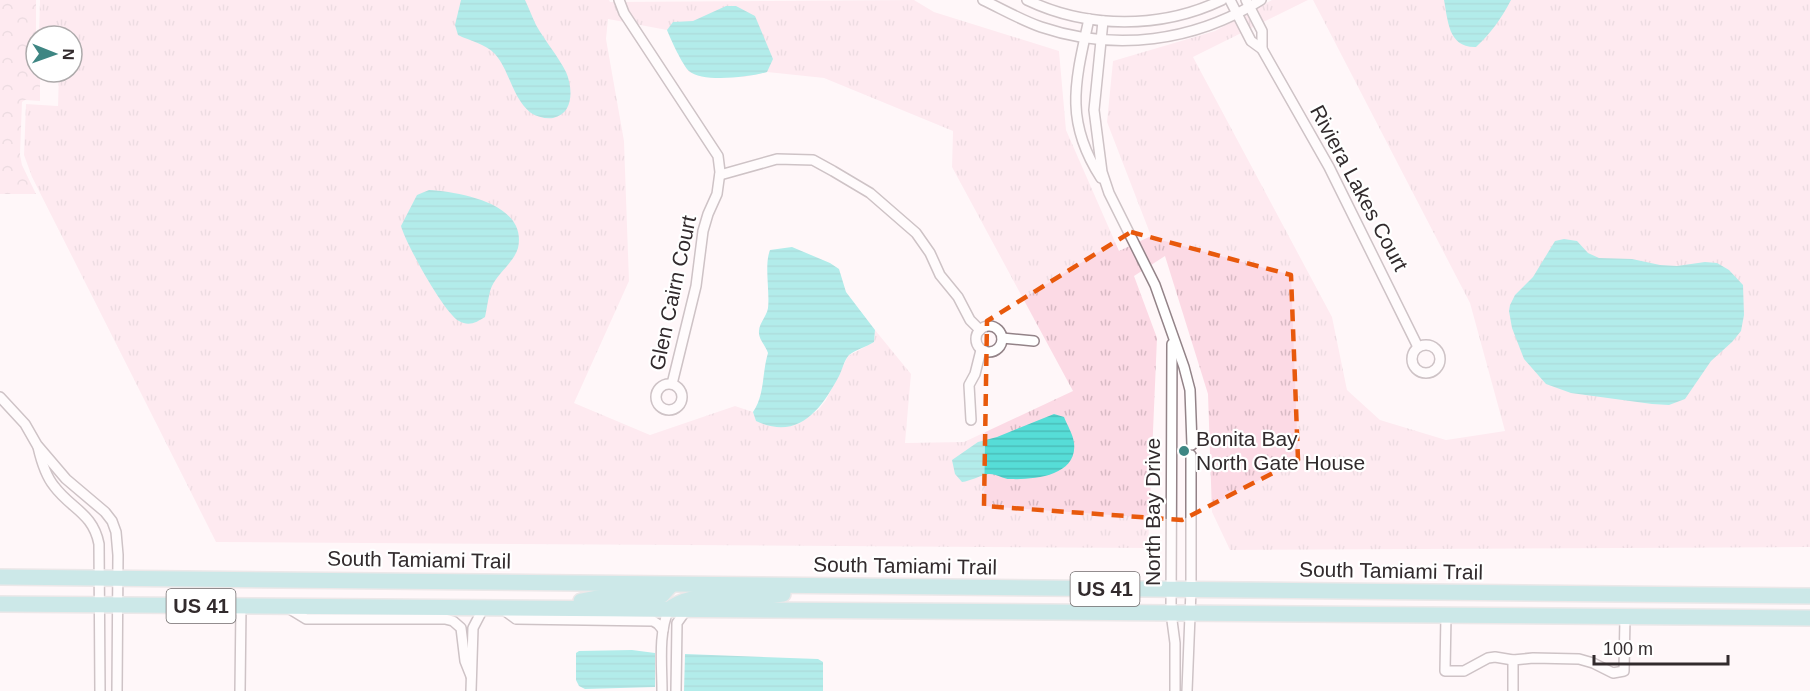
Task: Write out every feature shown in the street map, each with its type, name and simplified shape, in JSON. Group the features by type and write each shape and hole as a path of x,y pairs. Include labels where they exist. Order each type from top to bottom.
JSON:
{"main road":[{"name":"South Tamiami Trail","path":"0,577 1810,596"},
{"path":"549,607 602,597 653,597 662,595 671,585"},
{"path":"669,609 681,601 697,596 760,597 831,587"},
{"name":"South Tamiami Trail","path":"0,604 1810,618"}],"street":[{"path":"619,0 624,13 718,156 720,175 777,159 813,160 870,193 916,233 930,253 940,275 958,297 970,320 980,330"},
{"path":"983,0 1040,27 1100,40 1144,40 1173,36 1216,24 1236,14 1248,3 1261,0"},
{"path":"1027,0 1063,14 1089,20 1128,22 1170,18 1222,0"},
{"name":"Riviera Lakes Court","path":"1230,0 1251,41 1262,49 1329,167 1418,347"},
{"name":"Riviera Lakes Court","path":"1248,3 1262,31 1262,49"},
{"name":"North Bay Drive","path":"1089,20 1076,85 1078,127 1088,158 1107,187 1155,285 1190,390 1191,590 1187,691"},
{"name":"North Bay Drive","path":"1102,21 1094,110 1102,172 1107,187"},
{"name":"Glen Cairn Court","path":"672,384 696,286 703,231 717,194 720,175"},
{"path":"971,420 969,385 975,374 981,350 976,340 983,327 993,326 1001,333 1002,342 996,350 987,352 981,350"},
{"name":"North Bay Drive","path":"1171,333 1173,354 1172,613 1175,691"},
{"path":"1002,338 1034,341"},
{"path":"0,397 25,424 38,445 66,479 105,512 112,521 118,544 117,691"},
{"path":"38,445 42,463 54,486 93,525 99,544 100,691"},
{"path":"240,606 240,691"},
{"path":"284,606 306,619 445,619 453,621 461,628 465,661 471,676"},
{"path":"471,691 473,628 492,607 516,619 653,621 663,630"},
{"path":"662,691 663,630 664,619 669,609"},
{"path":"676,691 677,622 687,609"},
{"path":"1446,615 1444,671 1464,670 1495,657 1513,660 1579,659 1613,673 1624,671 1625,617"},
{"path":"1513,660 1513,691"}],"highlighted area":[{"path":"1131,232 1291,275 1298,460 1182,520 984,506 987,321"}],"green space":[{"path":"0,0 36,0 36,24 24,24 24,84 40,84 40,101 25,100 22,102 20,155 22,165 36,194 0,194"},
{"path":"40,0 609,0 610,2 914,0 934,12 1059,51 1066,130 1119,251 1151,236 1107,122 1113,61 1215,31 1272,0 1308,0 1193,57 1332,317 1347,390 1380,420 1446,440 1505,431 1470,303 1313,0 1810,0 1810,547 1230,550 1212,512 1208,394 1165,256 1134,276 1157,338 1148,548 216,542 32,177 24,155 26,104 58,106 59,84 84,84 84,24 39,24","holes":["608,19 667,30 689,72 700,76 744,77 767,72 824,78 953,131 952,167 1073,391 964,442 905,443 911,374 875,330 874,342 848,356 826,400 818,410 798,424 756,421 753,412 735,406 650,435 574,403 629,281 624,141 606,39"]}],"water":[{"path":"461,0 525,0 536,25 563,66 568,78 570,100 560,116 545,118 531,113 519,100 495,54 483,45 458,35 455,25"},
{"path":"1444,0 1511,0 1495,25 1476,47 1460,43 1455,38 1448,24"},
{"path":"726,6 736,6 755,16 773,59 767,72 739,77 704,77 695,75 683,64 667,30 673,22 693,21"},
{"path":"429,190 473,197 488,203 502,210 513,220 518,233 516,253 492,286 485,317 479,321 466,324 452,315 435,292 404,235 401,226 417,195"},
{"path":"1564,239 1577,241 1588,253 1599,258 1632,259 1677,266 1705,262 1717,263 1729,270 1743,285 1744,315 1741,331 1711,361 1685,399 1669,405 1571,393 1546,384 1524,359 1512,328 1510,305 1515,295 1533,277 1555,241"},
{"path":"792,247 839,269 846,292 875,330 874,342 849,355 832,389 807,419 796,425 771,426 756,421 753,412 760,398 768,353 760,337 759,328 768,308 767,263 770,250"},
{"path":"1054,414 1064,417 1074,443 1069,463 1062,469 1042,477 1007,479 988,474 962,482 955,474 952,460 978,442 997,437"},
{"path":"632,650 655,653 655,687 585,689 579,686 576,680 576,653 579,651"},
{"path":"685,654 818,659 823,662 823,691 684,691"}],"place":[{"name":"Bonita Bay North Gate House","path":"1184,451"}]}
